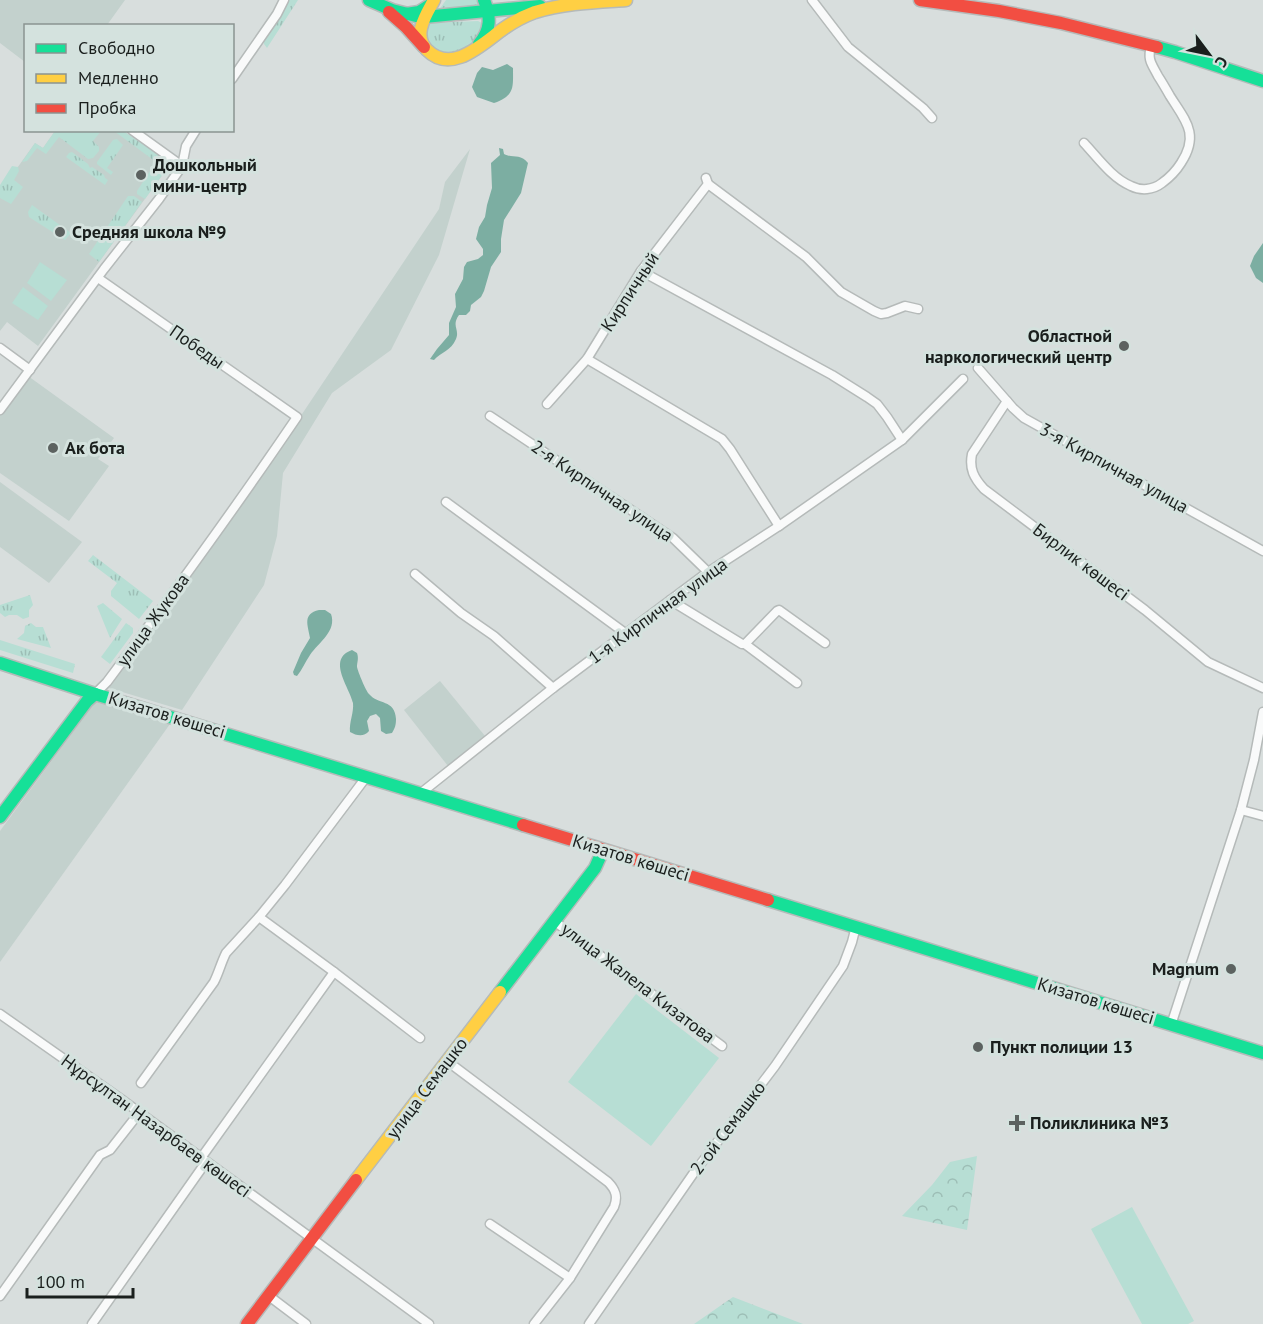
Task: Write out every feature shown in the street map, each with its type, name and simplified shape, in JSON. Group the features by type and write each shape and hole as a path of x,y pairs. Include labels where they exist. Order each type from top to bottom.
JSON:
{"main road":[{"path":"369,0 382,7 406,27 434,55 448,59 459,58 470,53 509,25 535,12 626,0"},
{"path":"406,14 423,11 434,0"},
{"path":"424,47 420,32 424,17 434,0"},
{"path":"920,0 999,11 1061,23 1202,60 1263,81"},
{"path":"466,13 486,5 594,3"},
{"path":"470,53 488,31 490,21 486,5"},
{"path":"382,7 424,17 476,14 482,17 487,24 488,31"},
{"name":"Кизатов көшесі","path":"0,663 1263,1053"},
{"name":"улица Жукова","path":"0,817 87,701 95,694"},
{"name":"улица Семашко","path":"248,1324 311,1238 595,868 603,850"}],"street":[{"path":"234,76 277,14 284,0"},
{"path":"812,0 848,47 923,108 932,118"},
{"path":"1084,142 1114,176 1139,190 1158,186 1178,168 1189,146 1190,134 1182,113 1151,63 1149,54 1151,46"},
{"path":"135,132 182,166"},
{"path":"0,410 159,199 182,166 186,146 195,132"},
{"name":"Кирпичный","path":"547,404 587,359 641,271 707,181 806,257 841,292 880,314 905,306 918,309"},
{"path":"641,271 832,375 867,397 877,404 902,440"},
{"name":"Победы","path":"98,278 297,417"},
{"path":"0,348 30,370"},
{"path":"587,359 722,439 779,526"},
{"name":"3-я Кирпичная улица","path":"978,368 1024,418 1263,551"},
{"name":"1-я Кирпичная улица","path":"421,793 553,688 708,572 779,526 902,440 963,379"},
{"name":"Бирлик көшесі","path":"1007,401 972,454 971,465 974,477 984,489 1145,610 1208,662 1263,688"},
{"name":"2-я Кирпичная улица","path":"490,416 667,534 708,572"},
{"name":"улица Жукова","path":"95,694 107,682 184,578 297,417"},
{"path":"446,502 625,633"},
{"path":"415,574 461,613 494,636 553,688"},
{"path":"670,600 746,645 797,683"},
{"path":"746,645 779,610 825,643"},
{"path":"1171,1025 1241,810 1263,712"},
{"path":"141,1083 214,982 225,953 285,885 367,776"},
{"path":"1241,810 1263,816"},
{"path":"259,917 420,1038"},
{"name":"улица Жалела Кизатова","path":"554,921 572,932 722,1046"},
{"name":"2-ой Семашко","path":"589,1324 693,1174 775,1066 843,966 856,926"},
{"path":"92,1324 334,972"},
{"name":"Нұрсұлтан Назарбаев көшесі","path":"0,1014 429,1324"},
{"path":"447,1061 614,1188 616,1195 614,1207 570,1278 534,1324"},
{"path":"0,1296 100,1155 110,1150 139,1113"},
{"path":"490,1224 570,1278"},
{"path":"269,1296 306,1324"}],"shaded area":[{"path":"0,0 125,0 108,24 24,24 24,61 0,43"},
{"path":"507,64 513,68 513,86 509,94 494,103 477,97 472,87 482,67 493,70"},
{"name":"Средняя школа №9","path":"54,132 124,132 171,163 38,346 7,322 0,331 0,192 35,143 43,148"},
{"path":"499,148 503,149 504,154 520,157 528,163 521,193 504,220 501,252 491,267 481,297 471,305 466,315 459,315 456,322 457,336 451,346 434,360 430,359 449,335 449,323 456,307 455,294 463,279 464,267 467,262 483,255 483,249 476,239 485,217 492,188 491,163 500,155"},
{"path":"470,149 439,255 391,350 332,393 283,473 277,536 264,585 182,710 109,688 268,465 439,209 445,182"},
{"path":"1263,243 1263,283 1256,278 1250,266"},
{"name":"Ак бота","path":"28,376 114,438 98,459 109,466 69,521 0,473 0,415"},
{"path":"0,482 82,542 49,583 0,547"},
{"path":"319,610 325,610 331,614 332,626 299,674 294,675 293,672 301,653 310,638 308,617"},
{"path":"352,650 357,653 357,667 368,692 393,708 396,723 392,733 386,734 381,731 380,718 376,714 370,716 367,721 369,731 367,733 360,735 350,732 353,703 340,667 344,654"},
{"path":"440,681 485,736 448,766 404,710"},
{"path":"95,702 170,724 0,962 0,831"}],"green space":[{"path":"287,0 298,0 267,48 264,39 281,15"},
{"path":"446,0 478,0 484,9 436,14"},
{"path":"478,21 484,24 474,45 453,54 434,49 423,29 430,23"},
{"path":"54,132 100,132 93,141 99,147 99,151 93,158 88,159 59,137 46,154 37,148 27,161 22,162 35,143 43,148"},
{"path":"115,132 124,132 171,163 145,199 137,194 137,191 156,162"},
{"path":"117,139 123,145 107,168 113,172 111,175 97,162 113,140"},
{"path":"72,152 90,168 104,175 108,180 105,185 66,157"},
{"path":"12,166 18,167 19,171 14,180 23,187 11,204 0,198 0,185"},
{"path":"128,196 134,196 142,202 99,262 89,254"},
{"path":"32,205 71,233 65,240 29,217 28,212"},
{"path":"40,262 67,280 51,301 27,283"},
{"path":"23,287 48,306 38,320 12,303"},
{"path":"93,555 153,601 139,619 111,596 111,591 117,583 88,561"},
{"path":"30,595 33,605 29,610 29,617 23,619 17,615 9,615 5,617 0,613 0,605"},
{"path":"103,603 122,619 110,638 97,606"},
{"path":"31,623 36,627 43,627 51,648 17,639 24,633 25,626"},
{"path":"126,623 133,628 133,633 110,664 101,657"},
{"path":"0,640 75,664 73,673 0,650"},
{"path":"636,994 719,1058 651,1146 568,1082"},
{"path":"977,1156 967,1230 902,1216 932,1185 950,1162"},
{"path":"1132,1207 1194,1321 1188,1324 1142,1324 1091,1229"},
{"path":"733,1297 803,1324 694,1324"}],"traffic: fast":[{"path":"369,0 392,10 416,16"},
{"path":"479,44 486,34 489,23 484,0"},
{"path":"406,14 419,12 430,5"},
{"path":"424,17 540,6"},
{"path":"1157,47 1263,81"},
{"path":"0,663 523,825"},
{"path":"0,817 87,701 95,694"},
{"path":"500,992 595,868 603,850"},
{"path":"768,900 1263,1053"}],"traffic: slow":[{"path":"434,0 422,25 421,38 427,50 437,57 447,59 467,54 511,24 535,12 569,5 626,0"},
{"path":"356,1180 500,992"}],"traffic: jam":[{"path":"920,0 999,11 1061,23 1157,47"},
{"path":"389,12 424,47"},
{"path":"523,825 768,900"},
{"path":"247,1324 356,1180"}],"place":[{"name":"Дошкольный мини-центр","path":"141,175"},
{"name":"Средняя школа №9","path":"60,232"},
{"name":"Областной наркологический центр","path":"1124,346"},
{"name":"Ак бота","path":"53,448"},
{"name":"Magnum","path":"1231,969"},
{"name":"Пункт полиции 13","path":"978,1047"},
{"name":"Поликлиника №3","path":"1017,1123"}]}
